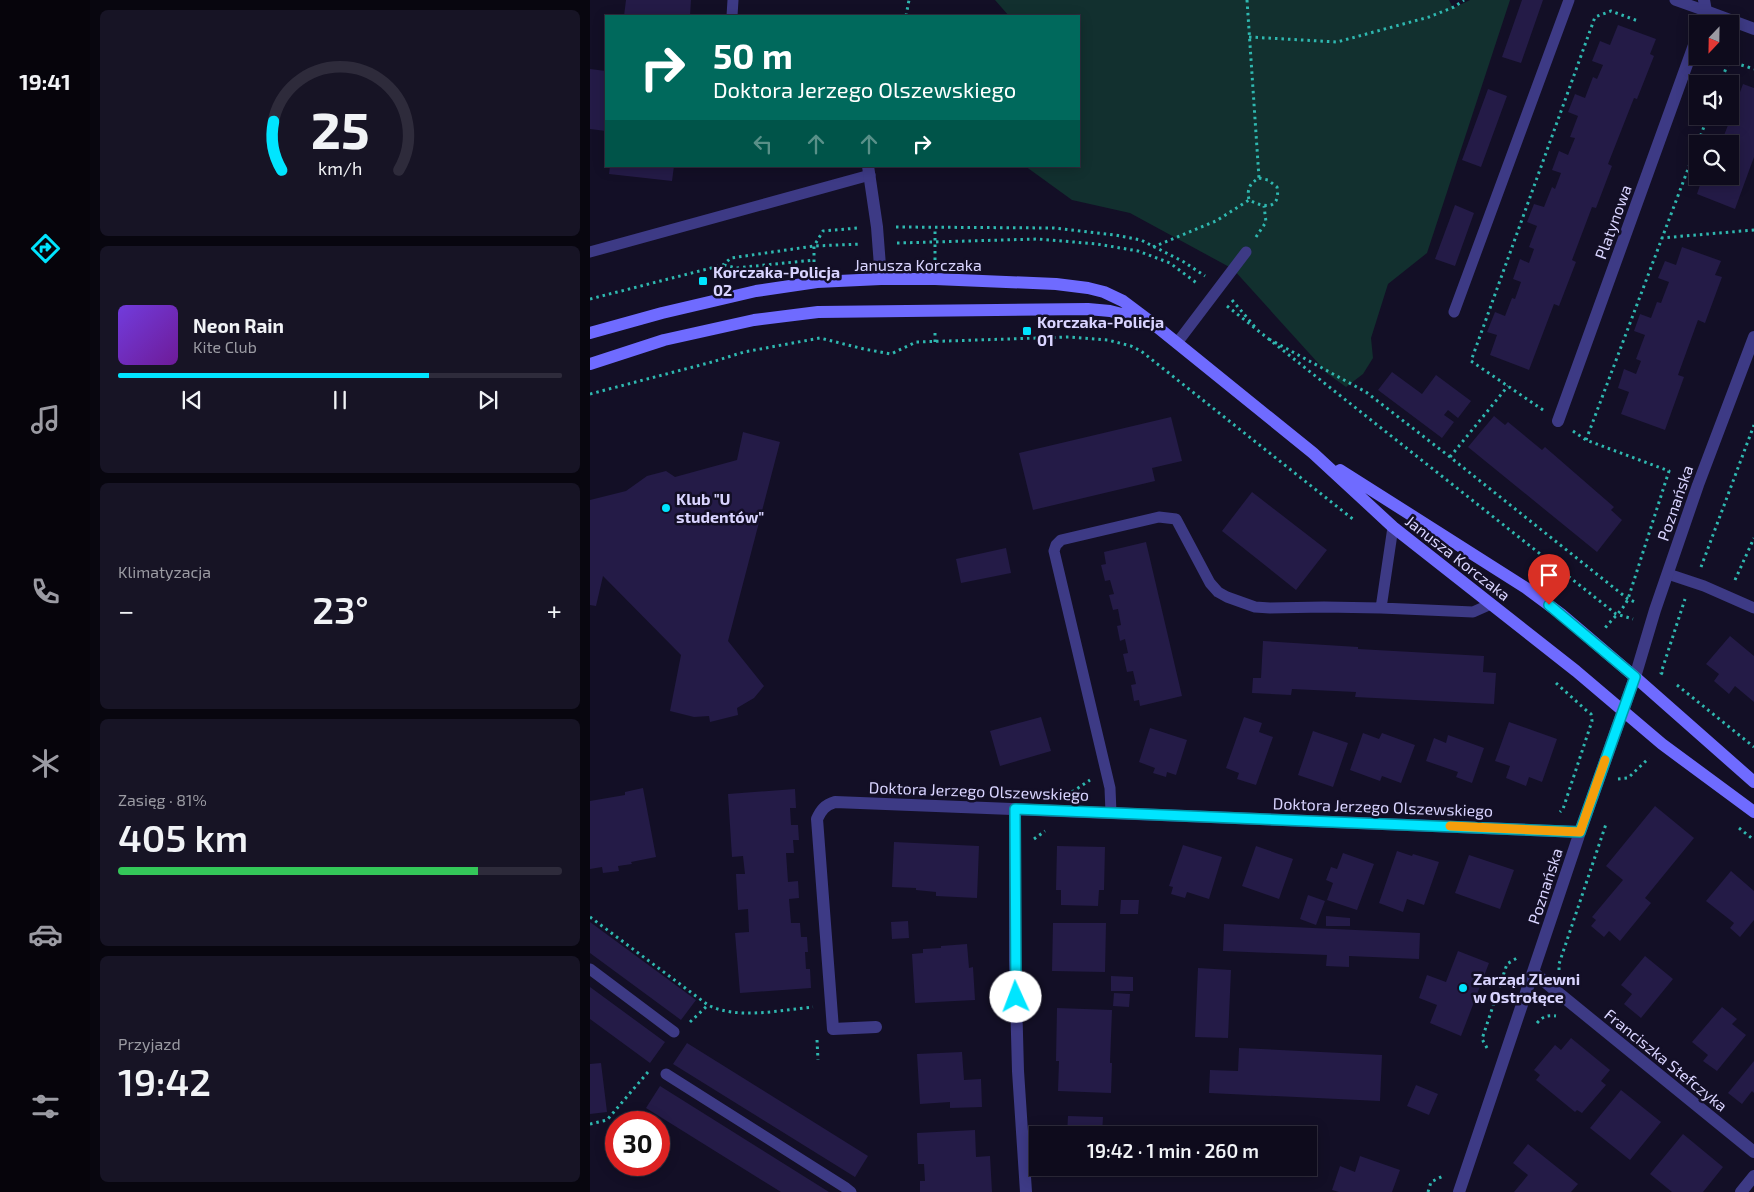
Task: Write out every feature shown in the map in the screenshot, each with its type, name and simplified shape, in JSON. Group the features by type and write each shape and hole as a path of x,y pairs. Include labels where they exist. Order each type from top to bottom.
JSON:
{"street":[{"path":"1705,6 1748,27"},
{"name":"Platynowa","path":"1558,421 1689,59"},
{"path":"869,170 881,279"},
{"name":"Janusza Korczaka","path":"590,333 662,313 756,291 816,282 935,279 1056,284 1104,292 1123,301 1152,322 1313,453 1393,527 1576,671 1702,775 1754,812"},
{"name":"Janusza Korczaka","path":"590,364 682,336 754,320 818,312 1088,310 1110,311 1152,322"},
{"name":"Poznańska","path":"1459,1192 1580,832 1635,677 1655,610 1698,485 1754,337"},
{"name":"Janusza Korczaka","path":"1313,453 1526,588 1561,614 1754,782"},
{"name":"Doktora Jerzego Olszewskiego","path":"876,1027 833,1029 817,819 821,811 828,804 835,802 1580,832"},
{"path":"1015,809 1015,960 1018,1062 1026,1192"},
{"name":"Franciszka Stefczyka","path":"1534,973 1754,1152"},
{"path":"1741,1192 1754,1176"}],"lane":[{"path":"732,0 732,15"},
{"path":"1454,312 1569,0"},
{"path":"1675,0 1705,6"},
{"path":"590,252 869,170"},
{"path":"1177,343 1246,252"},
{"path":"1111,813 1110,788 1054,551 1056,545 1061,540 1159,517 1172,518 1176,519 1181,526 1210,583 1218,592 1255,607 1324,606 1474,612 1491,604"},
{"path":"1381,608 1393,527"},
{"path":"1668,574 1691,581 1754,608"},
{"path":"590,969 674,1032"},
{"path":"666,1074 851,1192"}],"path":[{"path":"906,15 910,0"},
{"path":"1247,0 1259,178"},
{"path":"1249,37 1337,42 1429,17 1454,7 1464,0"},
{"path":"1600,634 1616,614 1623,609 1628,599 1669,471 1586,440 1471,361 1596,17 1611,11 1638,21"},
{"path":"1739,43 1748,27"},
{"path":"1739,64 1754,69"},
{"path":"1586,440 1705,125"},
{"path":"1259,178 1268,180 1277,187 1278,195 1275,202 1269,206 1260,205 1249,200 1247,191 1251,183 1259,178"},
{"path":"1153,247 1216,221 1249,200"},
{"path":"1246,252 1266,222 1264,206"},
{"path":"935,228 935,279"},
{"path":"1661,238 1754,230"},
{"path":"590,299 723,264 731,258 814,246 1038,239 1097,244 1138,251 1170,263 1214,295 1261,335 1616,614"},
{"path":"723,264 736,268 814,260"},
{"path":"1450,457 1508,386"},
{"path":"1366,392 1628,599 1638,603"},
{"path":"1691,581 1702,566 1754,425 1747,423"},
{"path":"1728,596 1754,538"},
{"path":"1668,678 1662,673 1678,618"},
{"path":"1675,684 1754,747"},
{"path":"1621,780 1628,778 1651,756"},
{"path":"1562,976 1559,964 1608,817"},
{"path":"1732,822 1754,840"},
{"path":"1031,841 1049,828"},
{"path":"1487,1049 1482,1039 1507,964 1518,957"},
{"path":"1535,1027 1542,1018 1548,1016 1564,1019"},
{"path":"1428,1192 1431,1182 1444,1175"}],"green space":[{"path":"995,0 1449,0 1453,8 1470,0 1510,0 1427,253 1388,284 1371,338 1373,358 1363,374 1346,387 1328,374 1233,269 1130,213 1072,200 1026,167 1080,167 1080,15 1008,15"}],"building":[{"path":"626,0 691,0 690,15 624,15"},
{"path":"1522,0 1543,0 1521,63 1502,57"},
{"path":"1618,25 1656,39 1650,54 1654,56 1637,99 1634,98 1608,164 1612,166 1596,208 1592,207 1572,260 1576,262 1559,306 1554,304 1529,370 1490,355 1497,335 1487,332 1495,312 1505,316 1512,298 1515,299 1521,282 1513,279 1520,259 1529,263 1534,249 1529,247 1537,226 1527,222 1534,204 1544,207 1552,187 1555,189 1561,173 1552,170 1559,151 1568,155 1575,138 1570,137 1578,116 1568,112 1575,94 1585,98 1593,77 1597,79 1603,65 1592,61 1600,41 1610,45"},
{"path":"590,69 605,71 605,131 590,129"},
{"path":"1743,84 1754,88 1754,157 1735,209 1697,194 1700,185 1739,185 1739,135 1724,135 1728,125 1739,125 1739,95"},
{"path":"1488,89 1507,96 1481,167 1462,160"},
{"path":"610,167 674,167 672,181 609,174"},
{"path":"1455,205 1474,213 1455,266 1435,259"},
{"path":"1682,247 1721,261 1715,275 1722,277 1705,323 1698,320 1678,375 1684,377 1665,430 1621,414 1629,392 1618,388 1624,369 1636,374 1641,361 1636,359 1645,335 1634,331 1640,314 1651,318 1657,302 1661,303 1669,282 1658,278 1665,261 1676,265"},
{"path":"1392,372 1422,394 1436,375 1471,401 1458,418 1448,410 1444,415 1454,422 1442,438 1378,390"},
{"path":"1494,416 1505,425 1508,422 1542,450 1545,447 1614,507 1611,510 1622,520 1597,552 1468,447"},
{"path":"1171,417 1182,461 1152,468 1155,481 1033,510 1019,453"},
{"path":"743,432 780,442 728,641 764,686 754,698 737,708 738,715 710,722 709,716 694,717 670,711 681,655 603,576 596,606 590,605 590,500 626,491 647,476 666,471 675,477 737,460"},
{"path":"1252,492 1327,550 1296,590 1222,531"},
{"path":"1146,542 1182,696 1140,706 1139,700 1134,701 1131,685 1136,684 1133,671 1127,672 1123,654 1128,653 1125,639 1120,641 1117,626 1121,625 1118,609 1113,610 1109,595 1114,594 1110,580 1105,581 1101,565 1106,564 1104,552"},
{"path":"1006,548 1011,573 961,583 956,559"},
{"path":"1730,636 1754,656 1754,702 1735,686 1729,694 1714,681 1719,674 1706,664"},
{"path":"1263,641 1358,647 1358,649 1484,656 1483,672 1496,673 1494,704 1355,697 1356,692 1292,689 1291,695 1252,693 1253,678 1261,678"},
{"path":"1041,717 1051,751 1000,766 990,731"},
{"path":"1244,717 1262,723 1259,732 1273,737 1256,785 1237,779 1239,773 1226,768"},
{"path":"1509,722 1557,739 1542,782 1529,777 1526,786 1506,778 1510,766 1495,761"},
{"path":"1150,728 1187,740 1176,775 1167,772 1166,777 1153,773 1155,768 1139,762"},
{"path":"1313,731 1348,743 1333,787 1298,775"},
{"path":"1363,733 1379,739 1382,733 1415,745 1401,783 1382,776 1380,781 1350,770"},
{"path":"1448,735 1484,748 1472,783 1456,777 1458,772 1426,761 1434,738 1446,743"},
{"path":"643,788 656,857 618,866 619,871 603,873 602,867 590,869 590,801 625,795 625,792"},
{"path":"795,789 796,808 790,808 791,825 798,825 799,840 793,840 794,853 786,853 788,882 798,881 799,898 789,899 791,923 800,923 801,937 807,937 808,952 805,952 806,969 810,969 811,988 740,993 735,933 749,932 748,909 738,910 736,874 745,874 743,856 732,857 728,794"},
{"path":"1655,806 1694,838 1645,898 1651,903 1620,941 1609,931 1604,937 1591,926 1596,920 1592,917 1623,880 1606,866"},
{"path":"894,842 979,846 977,898 936,896 936,892 916,890 916,888 892,887"},
{"path":"1183,845 1222,857 1209,899 1187,892 1185,898 1171,894 1173,887 1169,886"},
{"path":"1057,846 1105,847 1104,890 1099,890 1098,906 1061,905 1061,890 1056,890"},
{"path":"1256,846 1293,859 1279,899 1242,886"},
{"path":"1397,851 1439,862 1424,905 1407,899 1403,912 1379,903"},
{"path":"1343,853 1374,864 1357,910 1327,900 1333,883 1326,880 1331,867 1337,869"},
{"path":"1469,855 1514,870 1500,909 1455,893"},
{"path":"1731,871 1754,891 1754,920 1740,937 1730,928 1734,923 1706,901"},
{"path":"1308,895 1325,901 1316,925 1300,919"},
{"path":"1121,900 1139,900 1138,914 1120,914"},
{"path":"1326,916 1350,918 1350,926 1326,926"},
{"path":"908,921 909,938 892,939 891,922"},
{"path":"590,922 696,1000 681,1020 590,953"},
{"path":"1053,923 1106,923 1105,972 1052,971"},
{"path":"1224,924 1420,933 1419,959 1349,956 1349,967 1326,966 1327,955 1223,951"},
{"path":"967,944 969,968 973,967 975,1000 915,1003 912,954 923,953 923,949"},
{"path":"1458,951 1489,963 1461,1036 1430,1023 1437,1005 1419,998 1427,975 1446,982"},
{"path":"1645,956 1673,979 1641,1018 1624,1004 1632,994 1621,985"},
{"path":"1198,968 1231,970 1228,1038 1195,1037"},
{"path":"1111,976 1133,977 1133,991 1111,991"},
{"path":"590,987 665,1042 650,1063 590,1019"},
{"path":"1114,993 1130,994 1129,1007 1113,1006"},
{"path":"1722,1007 1737,1019 1732,1024 1746,1035 1717,1071 1703,1061 1708,1055 1692,1042"},
{"path":"1057,1008 1112,1010 1111,1093 1058,1091 1059,1061 1056,1061"},
{"path":"1571,1038 1610,1070 1601,1081 1606,1085 1582,1113 1577,1110 1575,1112 1536,1080 1540,1075 1534,1070 1555,1045 1561,1050"},
{"path":"687,1043 868,1156 855,1177 673,1064"},
{"path":"1239,1048 1382,1055 1380,1101 1209,1093 1210,1070 1238,1071"},
{"path":"962,1052 964,1080 981,1079 982,1107 950,1108 950,1102 920,1104 917,1054"},
{"path":"1754,1061 1754,1093 1752,1091 1742,1104 1728,1093"},
{"path":"601,1063 607,1111 605,1112 590,1114 590,1064"},
{"path":"1416,1085 1438,1094 1429,1115 1407,1106"},
{"path":"660,1086 829,1192 781,1192 670,1123 670,1111 651,1111 646,1108"},
{"path":"1621,1090 1661,1122 1630,1160 1590,1128"},
{"path":"1068,1116 1103,1117 1102,1126 1067,1126"},
{"path":"975,1130 976,1157 990,1156 992,1192 920,1192 920,1181 925,1181 924,1164 918,1164 917,1133"},
{"path":"1683,1134 1723,1167 1703,1192 1672,1192 1650,1174"},
{"path":"1528,1144 1578,1184 1571,1192 1514,1192 1528,1175 1513,1163"},
{"path":"1360,1156 1400,1170 1392,1192 1339,1192 1332,1190 1340,1166 1355,1172"}],"slow traffic":[{"path":"1450,826 1580,832 1605,760"}],"place":[{"name":"Korczaka-Policja 02","path":"703,281"},
{"name":"Korczaka-Policja 01","path":"1027,331"},
{"name":"Klub \"U studentów\"","path":"666,508"},
{"name":"Zarząd Zlewni w Ostrołęce","path":"1463,988"}],"route":[{"path":"1016,997 1015,809 1580,832 1635,677 1549,605"}]}
